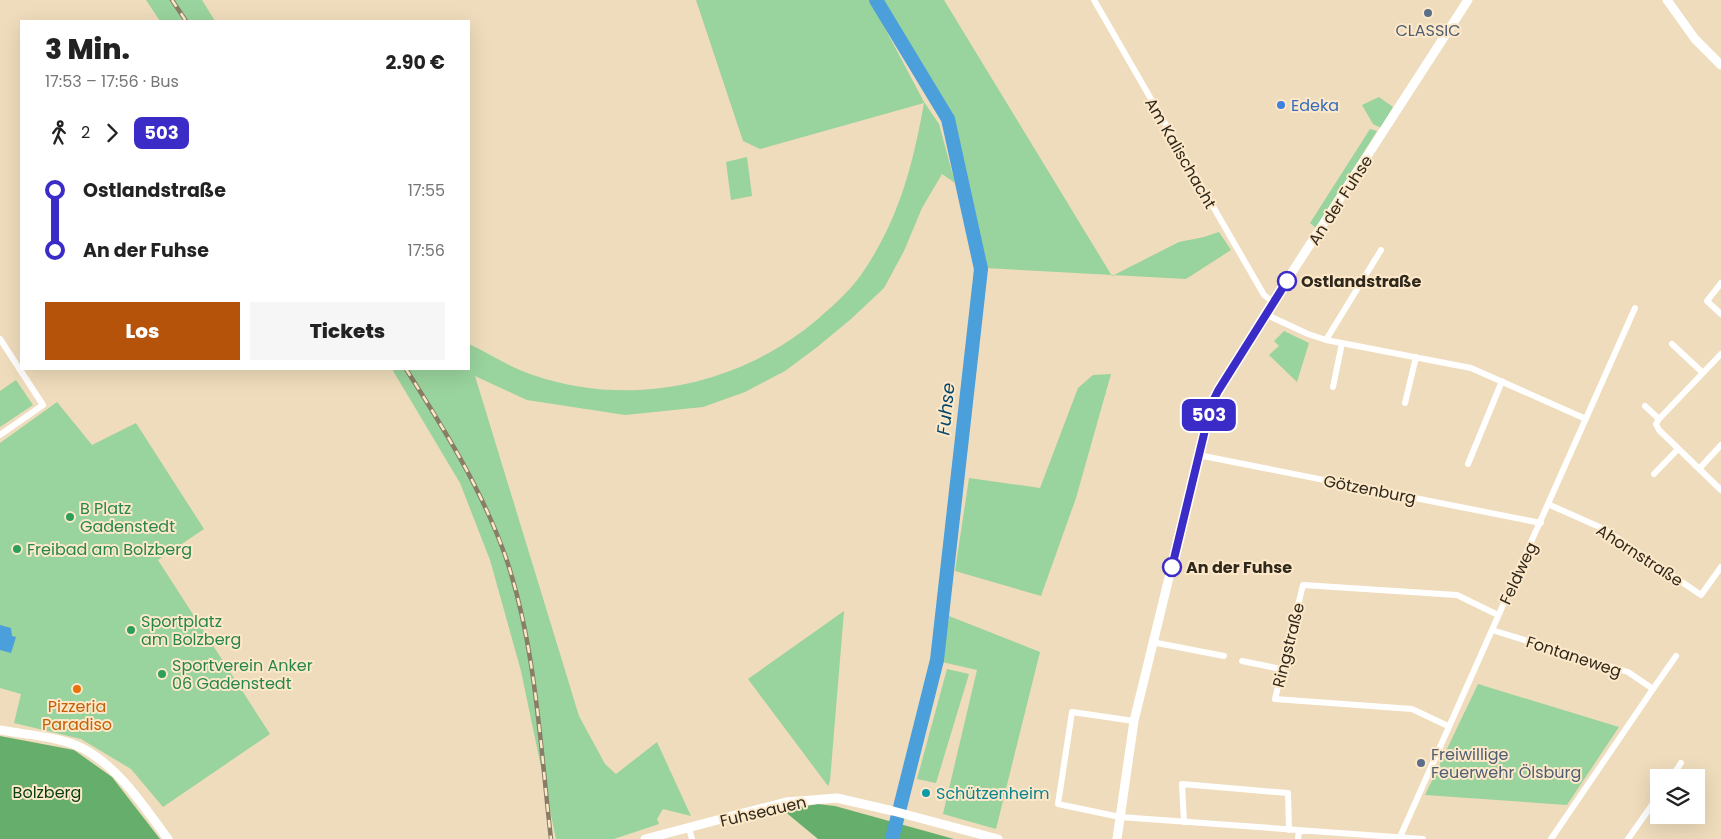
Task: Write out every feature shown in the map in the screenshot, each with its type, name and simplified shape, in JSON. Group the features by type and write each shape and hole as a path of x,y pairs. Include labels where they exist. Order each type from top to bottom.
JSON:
{"street":[{"name":"Am Kalischacht","path":"1094,0 1264,295 1273,302"},
{"name":"An der Fuhse","path":"1117,839 1134,721 1211,405 1265,314 1468,0"},
{"path":"1667,0 1695,39 1721,65"},
{"path":"1326,340 1380,250"},
{"path":"1721,283 1707,301 1721,314"},
{"name":"Feldweg","path":"1400,837 1498,615 1550,505 1635,308"},
{"path":"1265,314 1308,334 1326,340 1471,368 1586,419"},
{"path":"0,339 20,370"},
{"path":"1333,387 1342,343"},
{"path":"1672,344 1702,373"},
{"path":"1721,354 1656,424 1659,430 1721,490"},
{"path":"1405,403 1416,357"},
{"path":"0,434 43,405 20,370"},
{"path":"1468,464 1502,381"},
{"path":"1645,406 1659,419"},
{"path":"1698,469 1721,445"},
{"path":"1654,474 1678,449"},
{"name":"Götzenburg","path":"1198,455 1541,523"},
{"name":"Ahornstraße","path":"1550,505 1604,529 1701,596 1721,568"},
{"name":"Ringstraße","path":"1448,726 1412,709 1275,699 1303,585 1457,595 1498,615"},
{"name":"Fontaneweg","path":"1492,630 1628,672 1653,689"},
{"path":"1152,642 1224,656"},
{"path":"1551,839 1676,656"},
{"path":"1242,660 1281,669"},
{"path":"1134,721 1072,712 1058,804 1120,817 1423,839"},
{"path":"0,730 56,740 82,748 116,774 168,839"},
{"path":"1677,769 1681,763"},
{"path":"1184,822 1182,784 1288,792 1289,830"},
{"name":"Fuhseauen","path":"645,839 786,802 838,798 894,810 998,839"},
{"path":"1628,839 1650,808"},
{"path":"689,828 692,839"},
{"path":"1298,839 1299,830"}],"green space":[{"path":"146,0 202,0 214,20 159,20"},
{"path":"696,0 870,0 924,102 939,124 955,183 942,174 922,208 904,251 884,288 816,348 785,371 745,392 703,407 625,415 527,400 475,376 579,716 605,764 616,774 657,742 691,816 663,809 657,819 659,824 614,839 556,839 521,671 490,560 460,483 393,370 470,370 470,345 525,372 571,385 608,390 646,390 684,384 720,374 755,360 788,341 819,318 850,289 877,249 904,189 924,103 760,149 743,141"},
{"path":"881,0 944,0 1111,275 985,268 951,118"},
{"path":"1379,97 1393,107 1381,128 1373,124 1362,105"},
{"path":"1370,129 1377,131 1316,228 1310,223"},
{"path":"747,157 752,196 731,200 726,162"},
{"path":"1219,232 1231,250 1186,279 1114,275 1179,242"},
{"path":"1284,331 1309,343 1297,382 1269,355 1279,346 1274,341"},
{"path":"1111,374 1076,498 1041,596 955,571 969,478 1040,488 1078,388 1093,375"},
{"path":"16,380 33,405 0,427 0,391"},
{"name":"Sportplatz am Bolzberg","path":"57,402 92,445 136,423 204,529 158,560 270,734 163,807 131,769 81,739 14,723 21,694 0,688 0,443"},
{"path":"844,611 830,781 828,786 748,679"},
{"path":"949,616 1040,652 996,829 943,814 977,670 942,662"},
{"path":"947,669 969,674 936,783 917,779"},
{"path":"1478,684 1619,727 1567,805 1425,795"},
{"name":"Bolzberg","path":"0,736 74,750 112,777 160,839 0,839"},
{"path":"818,804 835,806 954,839 818,839 783,810"}],"water":[{"path":"0,625 11,628 12,636 16,637 11,653 0,650"}],"waterway":[{"name":"Fuhse","path":"876,0 948,119 981,269 937,660 892,839"}],"railway":[{"path":"172,0 185,20"},
{"path":"407,370 448,437 473,483 485,506 505,555 524,624 536,696 551,839"}],"bus line":[{"name":"503","path":"1172,567 1211,405 1265,314 1287,281"}],"place":[{"name":"CLASSIC","path":"1428,13"},
{"name":"Edeka","path":"1281,105"},
{"name":"Ostlandstraße","path":"1287,281"},
{"name":"B Platz Gadenstedt","path":"70,517"},
{"name":"Freibad am Bolzberg","path":"17,549"},
{"name":"An der Fuhse","path":"1172,567"},
{"name":"Sportplatz am Bolzberg","path":"131,630"},
{"name":"Sportverein Anker 06 Gadenstedt","path":"162,674"},
{"name":"Pizzeria Paradiso","path":"77,689"},
{"name":"Freiwillige Feuerwehr Ölsburg","path":"1421,763"},
{"name":"Schützenheim","path":"926,793"}]}
